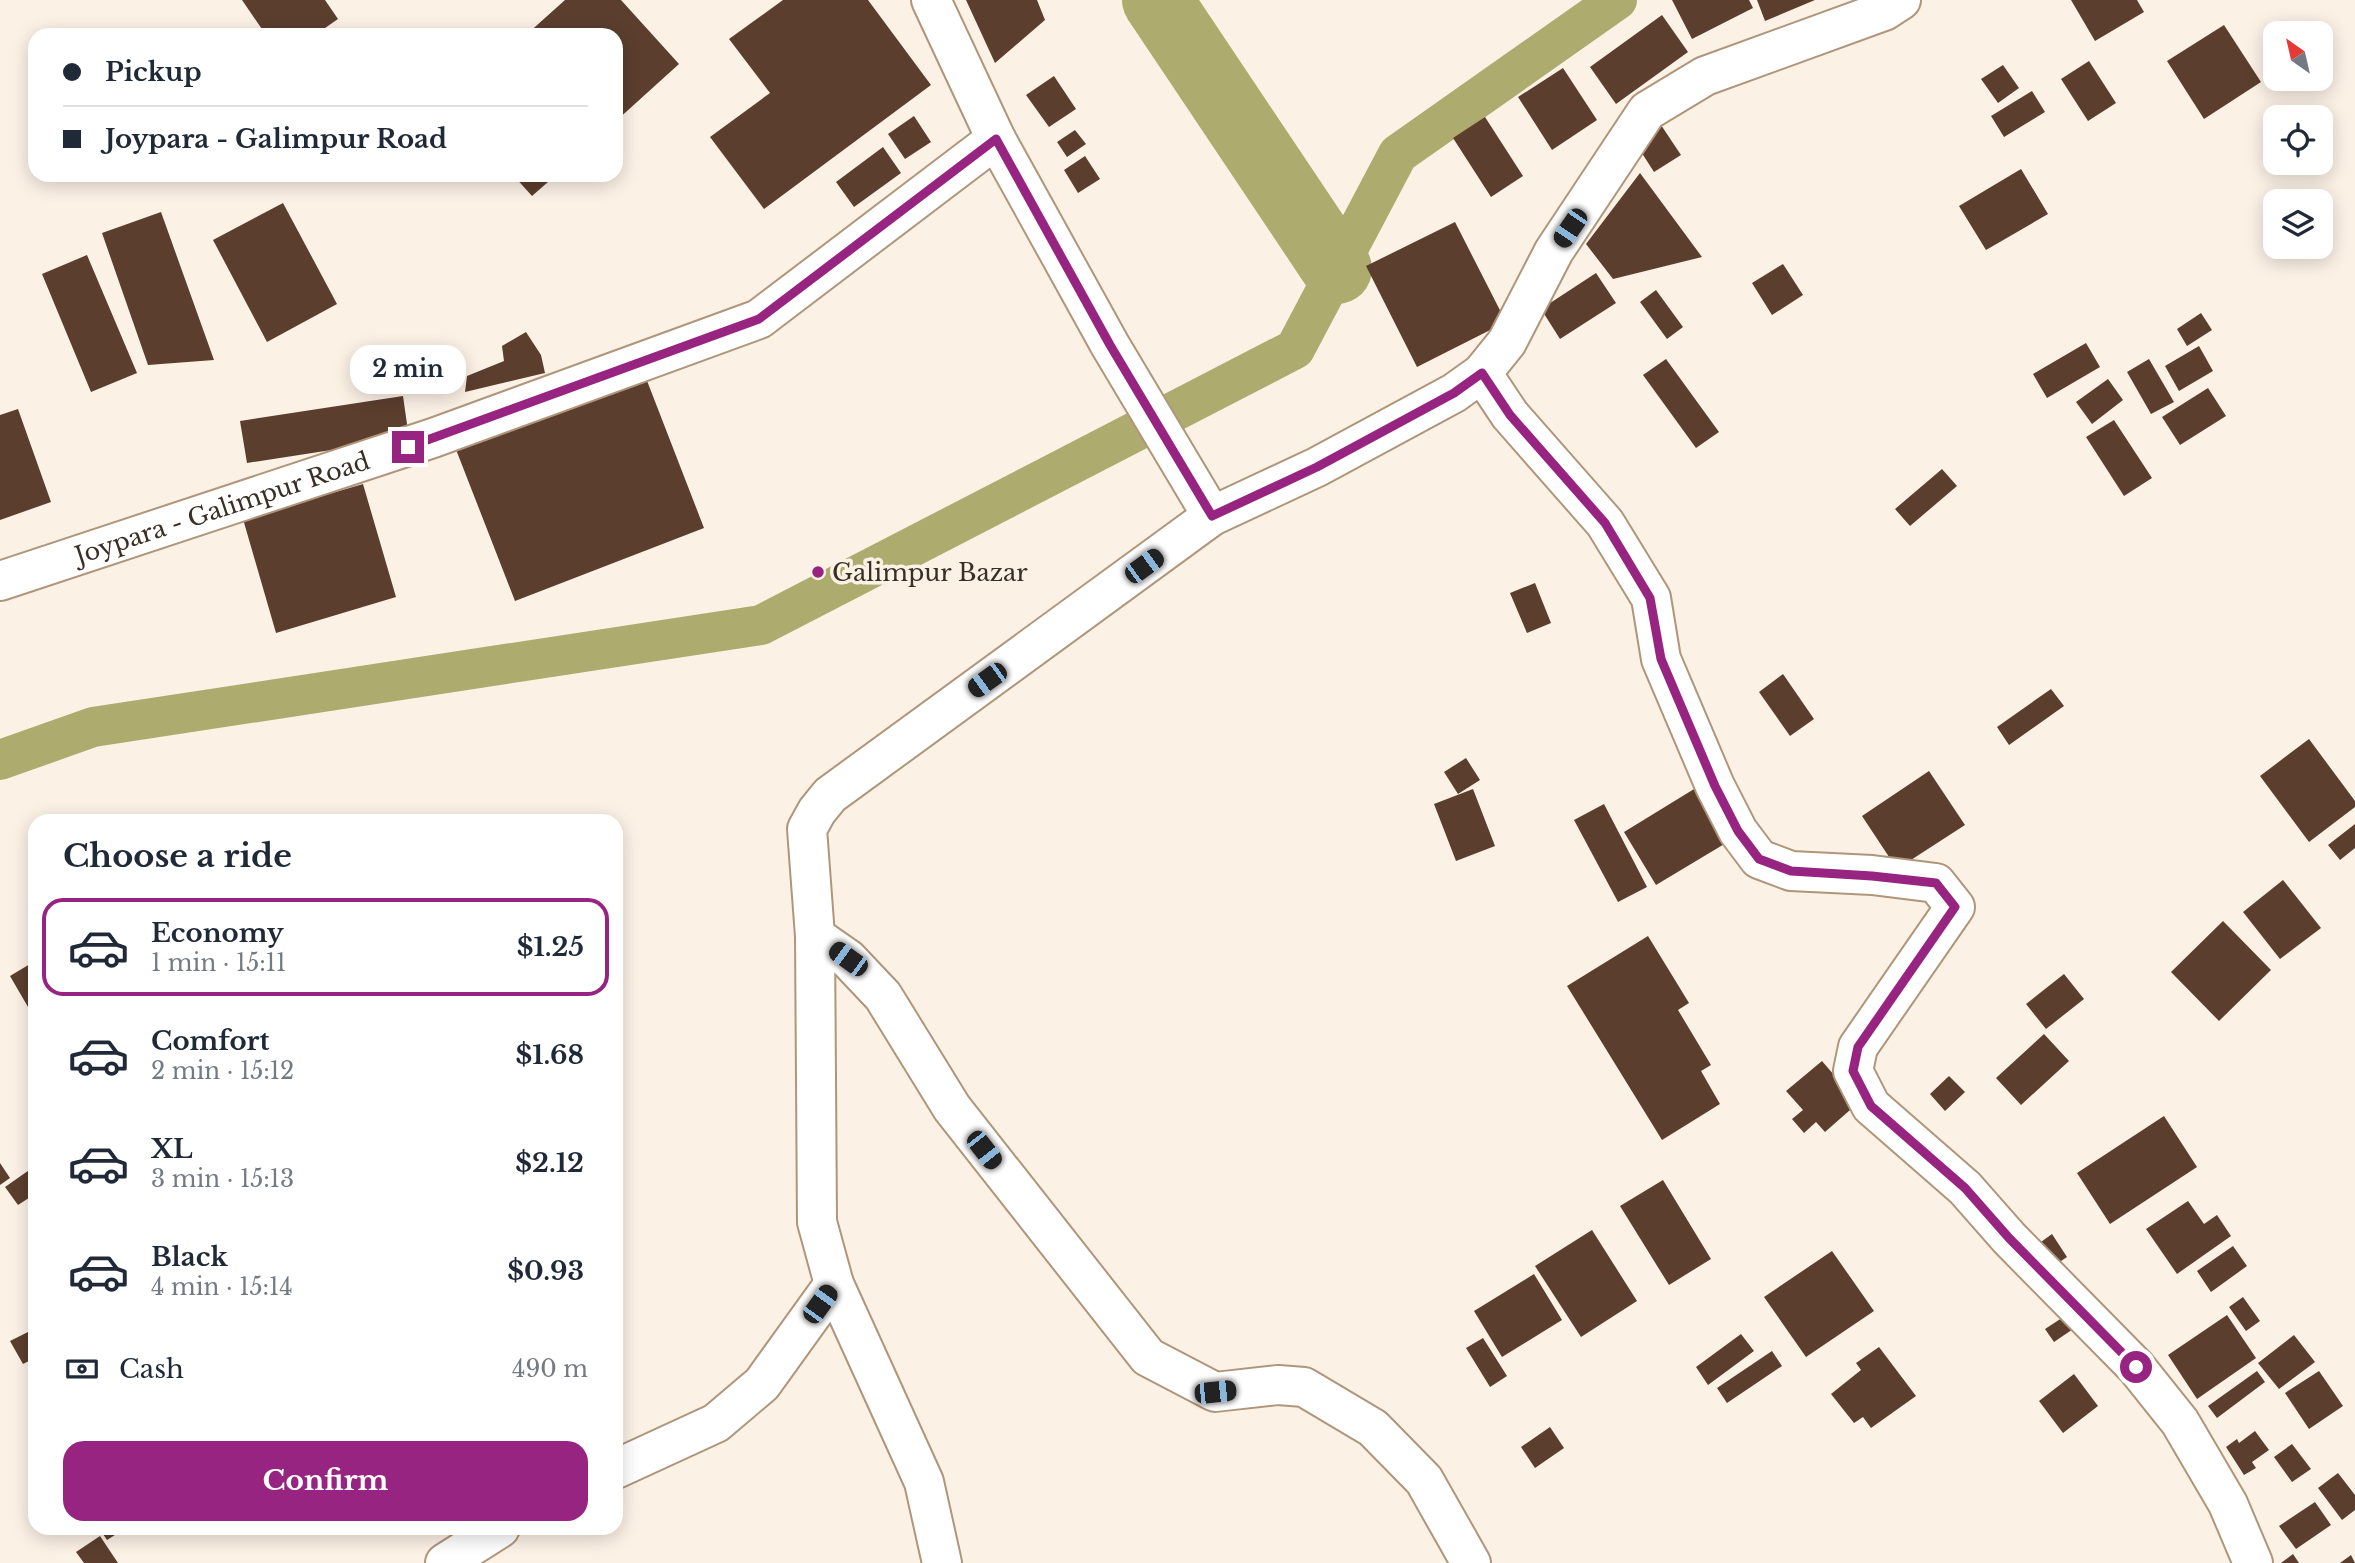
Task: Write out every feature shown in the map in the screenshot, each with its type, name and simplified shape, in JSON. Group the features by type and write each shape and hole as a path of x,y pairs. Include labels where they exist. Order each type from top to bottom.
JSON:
{"street":[{"path":"931,0 996,139 1110,345 1212,516"},
{"path":"942,1563 924,1482 835,1284 817,1222 815,936 807,829 817,811 830,795 1212,516 1317,467 1454,393 1482,373 1507,342 1554,251 1647,111 1704,76 1884,11 1902,0"},
{"name":"Joypara - Galimpur Road","path":"0,582 433,438 759,319 996,139"},
{"path":"1482,373 1510,415 1605,523 1650,598 1661,659 1715,786 1738,831 1759,859 1791,871 1936,883 1955,907 1858,1047 1853,1071 1871,1106 1965,1188 2009,1238 2136,1367 2180,1422 2228,1504 2253,1563"},
{"path":"815,936 848,959 883,996 951,1108 1148,1357 1215,1392 1278,1385 1304,1387 1373,1428 1424,1480 1471,1563"},
{"path":"623,1466 716,1423 762,1384 835,1284"},
{"path":"445,1563 489,1535"}],"building":[{"path":"242,0 325,0 338,19 325,28 261,28"},
{"path":"565,0 621,0 679,64 623,115 623,28 534,28"},
{"path":"783,0 868,0 931,85 764,209 710,137 770,93 729,39"},
{"path":"966,0 1037,0 1045,20 995,63"},
{"path":"1672,0 1749,0 1753,8 1692,39"},
{"path":"1757,0 1815,0 1765,21"},
{"path":"2071,0 2137,0 2144,12 2095,41"},
{"path":"1662,15 1688,52 1616,104 1590,67"},
{"path":"2224,25 2261,82 2204,119 2167,61"},
{"path":"2089,61 2116,103 2088,121 2061,79"},
{"path":"2003,65 2019,88 1998,103 1981,79"},
{"path":"1563,68 1597,120 1552,150 1518,97"},
{"path":"1054,76 1076,109 1049,127 1026,95"},
{"path":"2032,91 2045,112 2004,137 1991,116"},
{"path":"914,116 931,142 905,159 888,134"},
{"path":"1485,117 1523,176 1491,197 1453,138"},
{"path":"1657,119 1681,155 1654,172 1638,147"},
{"path":"1075,130 1086,144 1067,157 1057,142"},
{"path":"883,147 901,173 854,207 836,182"},
{"path":"1085,156 1100,179 1078,193 1064,170"},
{"path":"2021,169 2048,214 1986,250 1959,206"},
{"path":"1640,173 1702,257 1613,279 1586,244"},
{"path":"519,182 548,182 532,196"},
{"path":"283,203 337,304 267,342 213,240"},
{"path":"161,212 214,360 148,365 102,233"},
{"path":"1455,222 1506,322 1417,367 1366,266"},
{"path":"87,255 137,373 91,392 42,274"},
{"path":"1783,264 1803,295 1772,315 1752,283"},
{"path":"1596,273 1616,303 1560,339 1541,309"},
{"path":"1656,290 1683,327 1667,339 1640,302"},
{"path":"2201,313 2212,330 2187,346 2177,329"},
{"path":"526,332 541,355 545,373 465,392 467,376 504,361 502,346"},
{"path":"2086,343 2100,367 2047,398 2033,374"},
{"path":"2199,346 2213,371 2179,391 2165,366"},
{"path":"1666,359 1719,432 1696,448 1643,375"},
{"path":"2149,359 2174,402 2151,414 2127,372"},
{"path":"644,373 704,528 515,601 455,447"},
{"path":"2108,379 2123,400 2092,424 2076,402"},
{"path":"2208,388 2226,416 2180,445 2162,417"},
{"path":"403,396 409,438 247,463 240,421"},
{"path":"18,409 51,502 0,520 0,415"},
{"path":"2114,420 2152,478 2124,496 2086,437"},
{"path":"1942,469 1957,486 1910,526 1895,509"},
{"path":"363,484 396,597 276,633 243,519"},
{"path":"1535,583 1551,623 1527,633 1510,593"},
{"path":"1783,674 1814,719 1790,736 1759,692"},
{"path":"2051,689 2064,706 2009,745 1997,727"},
{"path":"2309,739 2355,801 2355,807 2309,842 2260,776"},
{"path":"1466,758 1480,780 1458,794 1444,772"},
{"path":"1929,771 1965,825 1897,869 1862,816"},
{"path":"1699,786 1731,840 1656,885 1624,832"},
{"path":"1473,789 1495,846 1456,861 1434,804"},
{"path":"1604,804 1647,887 1618,902 1574,820"},
{"path":"2355,824 2355,848 2340,860 2328,845"},
{"path":"2283,880 2321,928 2280,959 2243,912"},
{"path":"2223,921 2271,970 2219,1021 2171,972"},
{"path":"1648,936 1689,1003 1678,1010 1711,1065 1701,1071 1720,1104 1662,1140 1567,986"},
{"path":"28,965 28,1007 10,976"},
{"path":"2064,974 2084,999 2046,1029 2026,1004"},
{"path":"2044,1034 2069,1061 2021,1105 1996,1078"},
{"path":"1822,1061 1858,1103 1825,1132 1816,1122 1804,1133 1792,1119 1803,1110 1786,1091"},
{"path":"1949,1076 1965,1092 1945,1111 1930,1094"},
{"path":"2164,1116 2197,1167 2110,1224 2077,1173"},
{"path":"0,1163 10,1178 0,1185"},
{"path":"28,1171 28,1199 18,1205 5,1187"},
{"path":"1663,1180 1711,1259 1669,1285 1620,1206"},
{"path":"2188,1201 2204,1224 2217,1215 2231,1236 2177,1274 2146,1229"},
{"path":"1592,1230 1637,1301 1581,1337 1535,1266"},
{"path":"2052,1234 2067,1257 2049,1269 2034,1247"},
{"path":"2233,1246 2247,1266 2211,1292 2197,1271"},
{"path":"1832,1251 1874,1311 1806,1357 1764,1297"},
{"path":"1534,1274 1562,1320 1502,1357 1474,1311"},
{"path":"2243,1297 2260,1321 2246,1331 2229,1307"},
{"path":"2068,1314 2076,1327 2054,1342 2045,1329"},
{"path":"2227,1315 2256,1358 2197,1399 2168,1355"},
{"path":"28,1332 28,1362 23,1364 10,1341"},
{"path":"1741,1334 1754,1351 1708,1385 1696,1367"},
{"path":"2294,1335 2315,1362 2279,1389 2258,1363"},
{"path":"1483,1338 1507,1376 1490,1387 1466,1348"},
{"path":"1879,1347 1916,1396 1871,1428 1863,1417 1854,1423 1831,1394 1861,1370 1856,1363"},
{"path":"1772,1351 1782,1366 1727,1403 1717,1388"},
{"path":"2257,1371 2265,1382 2217,1418 2208,1406"},
{"path":"2319,1371 2343,1406 2309,1429 2285,1393"},
{"path":"2074,1374 2098,1406 2063,1433 2039,1401"},
{"path":"1550,1427 1564,1448 1535,1468 1521,1447"},
{"path":"2255,1431 2269,1450 2252,1462 2256,1468 2244,1475 2226,1447 2237,1439 2239,1443"},
{"path":"2292,1444 2311,1469 2292,1482 2274,1457"},
{"path":"2338,1473 2355,1495 2355,1510 2342,1520 2318,1488"},
{"path":"2315,1502 2331,1525 2296,1549 2279,1526"},
{"path":"100,1536 118,1563 84,1563 76,1552"},
{"path":"2293,1554 2299,1563 2281,1563"},
{"path":"2351,1555 2355,1563 2340,1563"}],"waterway":[{"path":"1157,0 1337,269"},
{"path":"0,760 93,727 761,625 1295,349 1398,154 1617,0"}],"place":[{"name":"Galimpur Bazar","path":"818,572"}],"route":[{"path":"408,447 759,319 996,139 1110,345 1212,516 1317,467 1454,393 1482,373 1510,415 1605,523 1650,598 1661,659 1715,786 1738,831 1759,859 1791,871 1936,883 1955,907 1858,1047 1853,1071 1871,1106 1965,1188 2009,1238 2136,1367"}]}
